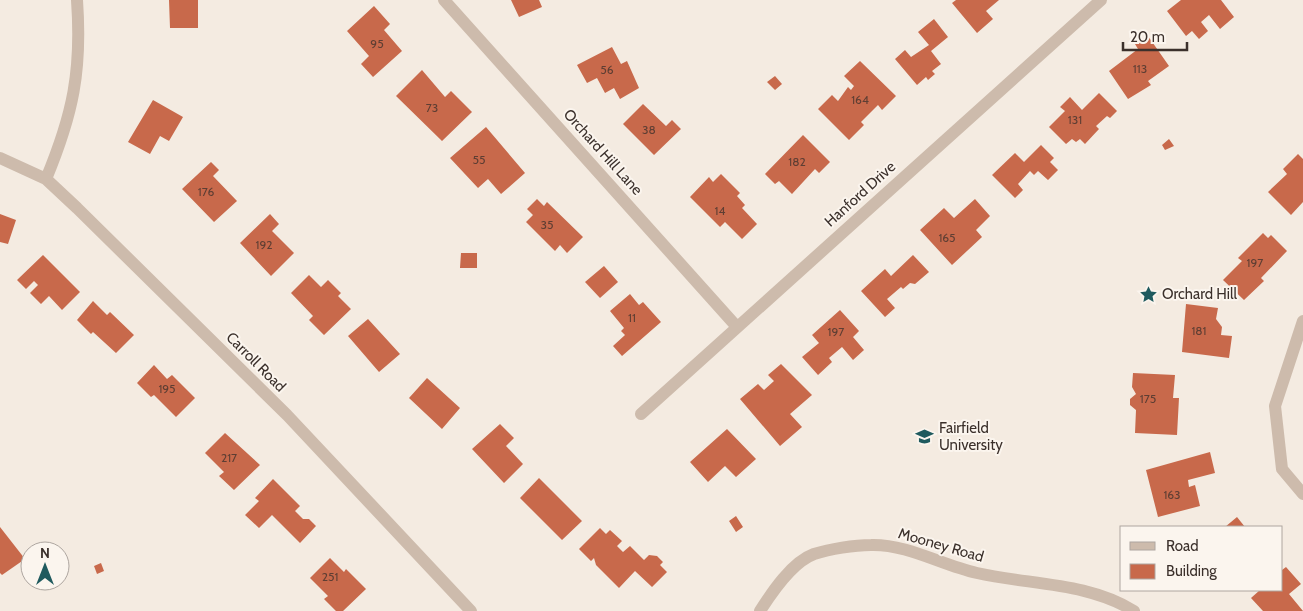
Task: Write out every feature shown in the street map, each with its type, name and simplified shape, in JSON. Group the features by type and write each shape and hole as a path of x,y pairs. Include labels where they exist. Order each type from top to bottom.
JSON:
{"street":[{"path":"46,179 64,134 76,82 80,38 77,0"},
{"name":"Orchard Hill Lane","path":"444,0 737,326"},
{"name":"Hanford Drive","path":"641,414 1101,0"},
{"name":"Carroll Road","path":"0,158 46,179 287,415 471,611"},
{"path":"1303,321 1275,406 1282,469 1303,494"},
{"name":"Mooney Road","path":"760,611 791,570 813,554 870,545 895,548 976,573 1090,592 1120,602 1134,611"}],"building":[{"path":"169,0 198,0 198,28 170,28"},
{"path":"511,0 539,0 542,7 519,17"},
{"path":"956,0 999,0 986,11 993,19 977,33 952,3"},
{"path":"1181,0 1221,0 1234,17 1220,29 1209,15 1201,22 1208,31 1199,39 1192,31 1186,36 1167,11"},
{"path":"374,6 390,24 384,30 402,51 373,77 361,64 369,56 347,31"},
{"path":"934,19 948,37 931,51 941,64 932,71 935,74 928,80 926,77 917,85 895,59 905,50 911,57 929,45 918,32"},
{"path":"1148,36 1169,66 1148,81 1151,85 1128,99 1109,71 1138,49 1135,44"},
{"path":"612,47 621,64 627,61 639,88 620,99 614,88 605,93 597,78 587,83 577,65"},
{"path":"860,61 896,96 882,110 878,105 861,122 864,125 849,140 818,109 832,95 838,101 848,87 851,90 854,86 844,76"},
{"path":"422,70 445,97 451,91 472,112 442,141 396,96"},
{"path":"775,76 782,84 775,90 767,82"},
{"path":"1099,93 1117,111 1110,118 1107,116 1096,126 1099,129 1085,144 1080,139 1076,142 1072,139 1066,144 1049,127 1065,111 1060,107 1070,97 1082,110"},
{"path":"153,100 183,117 169,141 160,136 150,154 128,142"},
{"path":"643,104 666,126 672,120 681,129 654,155 623,124"},
{"path":"486,127 525,173 501,194 488,179 478,188 450,158"},
{"path":"803,135 830,162 819,173 815,169 792,194 779,181 775,184 765,174"},
{"path":"1169,139 1174,146 1165,150 1162,145"},
{"path":"1041,145 1054,158 1050,162 1058,170 1048,180 1038,171 1034,175 1030,171 1018,184 1023,190 1015,198 992,175 1015,153 1024,162"},
{"path":"1298,154 1303,159 1303,202 1291,215 1268,192 1287,174 1283,169"},
{"path":"211,162 219,170 213,176 237,201 214,222 182,189"},
{"path":"721,174 740,193 737,196 745,205 742,208 757,224 742,239 725,222 720,227 690,197 709,177 713,182"},
{"path":"537,199 544,206 547,202 583,237 567,253 560,245 555,251 526,222 533,215 527,209"},
{"path":"975,199 990,216 976,230 982,237 952,265 920,230 944,208 954,218"},
{"path":"0,214 16,220 8,244 0,242"},
{"path":"270,214 279,224 272,231 294,253 271,276 240,243"},
{"path":"1263,233 1268,238 1271,235 1287,251 1261,278 1264,281 1244,300 1223,280 1242,261 1238,258"},
{"path":"461,253 477,253 477,268 460,268"},
{"path":"43,255 80,292 62,310 49,296 41,304 30,293 38,285 34,281 26,289 17,280"},
{"path":"913,255 929,272 915,284 910,283 903,289 901,287 887,299 895,308 885,317 861,291 885,269 891,276"},
{"path":"604,266 618,282 600,298 585,282"},
{"path":"309,275 321,287 328,280 341,293 338,296 351,309 324,335 309,320 313,316 291,293"},
{"path":"630,294 639,305 643,302 661,322 622,356 613,346 625,335 621,331 624,328 610,311"},
{"path":"93,301 107,315 110,312 134,335 116,353 93,332 91,334 77,320"},
{"path":"1186,304 1218,308 1216,319 1222,327 1221,335 1232,336 1229,358 1182,352"},
{"path":"840,310 859,331 853,337 864,350 853,360 842,347 829,358 832,362 818,375 802,357 819,343 812,335"},
{"path":"368,319 400,354 379,372 348,336"},
{"path":"781,364 812,395 790,414 802,427 780,446 740,399 758,384 764,390 774,381 768,375"},
{"path":"154,365 167,379 172,375 195,398 176,417 154,395 151,397 137,383"},
{"path":"1133,373 1175,375 1173,398 1179,398 1177,435 1135,433 1136,410 1130,405 1130,399 1136,394 1132,387"},
{"path":"427,378 460,408 442,429 409,398"},
{"path":"500,424 514,438 506,446 523,464 504,483 472,449"},
{"path":"727,429 756,459 736,477 725,466 708,482 690,462"},
{"path":"225,433 260,465 234,490 219,476 224,472 205,453"},
{"path":"1210,452 1215,473 1188,480 1189,487 1195,485 1200,506 1158,517 1146,470"},
{"path":"539,478 582,521 562,540 520,498"},
{"path":"273,479 300,506 295,511 303,519 309,519 316,526 300,543 272,515 259,528 245,515 259,501 255,498"},
{"path":"736,516 743,527 736,532 729,521"},
{"path":"1237,517 1244,526 1226,526"},
{"path":"0,527 20,553 20,562 2,575 0,573"},
{"path":"600,528 606,534 610,530 622,541 617,546 623,552 630,546 644,560 649,555 657,556 663,562 660,565 667,572 652,587 635,571 619,588 596,565 594,558 591,561 579,549"},
{"path":"330,558 344,572 346,569 366,589 343,611 336,611 324,599 328,596 310,578"},
{"path":"101,563 104,571 97,574 94,566"},
{"path":"1286,567 1301,584 1289,594 1303,611 1263,611 1251,598 1259,591 1283,591 1283,569"}],"place":[{"name":"Orchard Hill","path":"1148,294"},
{"name":"Fairfield University","path":"925,437"}]}
